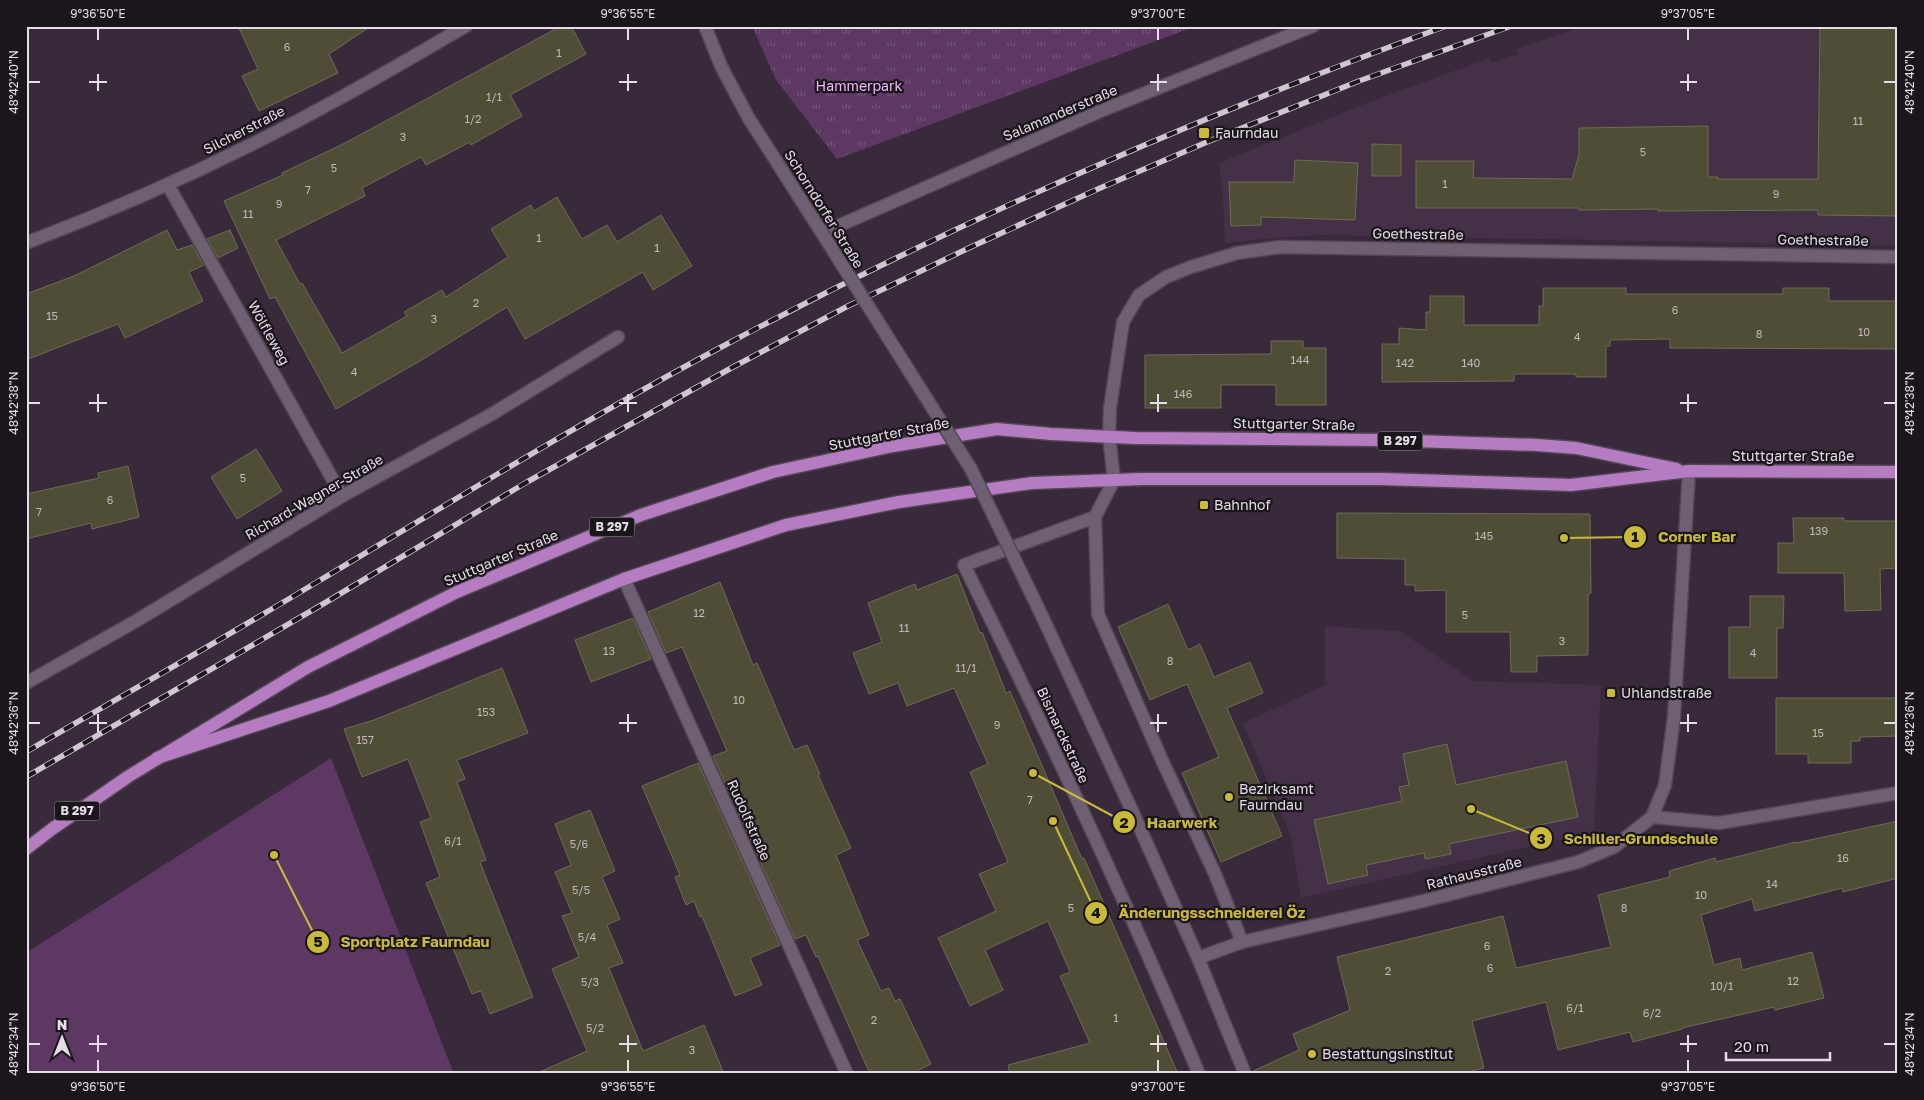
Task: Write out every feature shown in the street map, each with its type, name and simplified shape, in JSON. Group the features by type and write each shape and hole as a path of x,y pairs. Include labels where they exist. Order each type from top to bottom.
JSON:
{"main road":[{"name":"Stuttgarter Straße","path":"26,849 52,829 157,758 308,667 439,600 641,515 773,472 893,446 997,429 1135,438 1383,440 1537,445 1576,448 1689,471"},
{"name":"Stuttgarter Straße","path":"157,758 329,701 624,579 786,525 899,502 1032,483 1179,478 1372,479 1571,485 1689,471 1898,472"}],"street":[{"name":"Silcherstraße","path":"26,243 87,220 168,185 339,99 466,26"},
{"name":"Schorndorfer Straße","path":"705,26 722,66 748,117 975,478 1043,618 1198,958"},
{"name":"Salamanderstraße","path":"822,233 1103,110 1311,27"},
{"name":"Wölfleweg","path":"168,185 342,496"},
{"name":"Goethestraße","path":"1114,480 1108,417 1122,322 1139,295 1191,266 1237,253 1280,247 1898,257"},
{"name":"Richard-Wagner-Straße","path":"26,683 136,621 342,496 492,414 618,337"},
{"path":"1689,471 1674,718 1665,786 1652,817 1719,823 1898,793"},
{"path":"1114,480 1095,517 1098,614 1161,758 1215,874 1242,942"},
{"name":"Bismarckstraße","path":"1095,517 964,565 1008,653 1157,974 1199,1074"},
{"name":"Rudolfstraße","path":"624,579 847,1074"},
{"name":"Rathausstraße","path":"1198,958 1242,942 1420,902 1578,862 1614,847 1652,817"},
{"path":"1198,958 1245,1074"}],"shaded area":[{"path":"1584,26 1898,26 1898,246 1323,235 1225,243 1219,163 1367,103 1489,58 1491,63 1518,54 1516,49"},
{"path":"1325,626 1400,631 1473,681 1601,685 1594,832 1301,898 1291,837 1243,723 1325,685"}],"green space":[{"name":"Hammerpark","path":"752,26 1196,26 837,159 776,80"},
{"path":"331,758 454,1074 26,1074 26,953"}],"building":[{"path":"238,26 371,26 329,54 338,73 259,111 242,76 258,69"},
{"path":"561,26 571,26 586,54 510,95 522,116 471,145 470,142 426,165 421,157 362,188 365,196 276,240 300,284 302,283 342,353 407,316 404,312 442,290 446,297 508,257 491,229 531,205 534,211 557,197 582,239 607,225 617,242 661,215 692,266 653,290 643,272 525,339 507,307 425,358 336,409 275,297 270,299 224,201 283,175 282,173 345,143"},
{"path":"1820,26 1898,26 1898,216 1818,215 1818,210 1658,211 1658,209 1579,210 1579,208 1416,208 1416,161 1474,161 1473,178 1572,179 1579,155 1579,128 1708,126 1708,177 1718,177 1718,179 1818,179"},
{"path":"1372,144 1401,145 1401,176 1372,176"},
{"path":"1295,160 1358,163 1355,220 1261,217 1261,225 1231,226 1229,182 1294,182"},
{"path":"167,230 177,250 192,245 204,265 189,272 203,301 125,338 118,324 26,360 26,294 74,276"},
{"path":"230,230 238,248 218,258 207,239"},
{"path":"1543,288 1626,288 1626,294 1783,294 1783,288 1829,288 1829,301 1898,301 1898,349 1670,348 1670,339 1610,340 1610,346 1606,346 1606,377 1576,377 1576,374 1514,374 1514,381 1382,382 1382,344 1399,344 1399,328 1426,330 1426,312 1430,312 1430,296 1464,296 1464,325 1539,325 1539,306 1543,306"},
{"path":"1271,341 1303,341 1303,348 1326,348 1326,405 1276,405 1276,385 1221,385 1221,408 1145,408 1145,355 1271,354"},
{"path":"256,449 282,491 237,519 211,477"},
{"path":"128,466 139,517 92,529 91,523 26,539 26,494 99,478 98,473"},
{"path":"1337,513 1590,514 1591,593 1588,594 1588,655 1537,656 1537,672 1511,672 1510,632 1446,632 1446,590 1415,591 1415,585 1405,585 1405,559 1337,558"},
{"path":"1793,518 1844,518 1844,521 1898,521 1898,568 1880,569 1881,610 1845,611 1844,573 1778,573 1778,543 1794,543"},
{"path":"957,574 1006,693 1010,691 1082,859 1084,858 1178,1074 1010,1074 1008,1065 1090,1043 1060,976 1070,972 1048,921 985,950 1003,990 970,1006 938,938 996,911 979,874 1008,862 970,772 988,764 954,688 907,706 898,683 869,694 853,653 882,642 868,603 915,584 917,590"},
{"path":"720,582 753,665 757,663 794,750 807,745 820,774 818,775 851,848 836,855 869,935 857,940 881,991 889,988 895,1001 900,999 931,1064 910,1074 870,1074 818,956 816,957 806,935 795,939 713,756 727,751 682,647 666,653 648,612"},
{"path":"1750,596 1784,596 1783,628 1777,628 1777,678 1729,678 1729,627 1750,627"},
{"path":"1168,604 1188,650 1200,644 1214,677 1250,662 1263,693 1227,708 1282,836 1221,862 1182,773 1219,757 1187,684 1150,700 1118,627"},
{"path":"633,618 651,659 591,682 575,640"},
{"path":"502,668 528,733 457,760 465,779 457,782 486,860 480,862 533,997 490,1014 481,991 472,994 426,883 440,877 420,822 431,818 408,759 362,777 344,729 374,720"},
{"path":"1776,698 1898,698 1898,736 1860,737 1860,741 1851,741 1851,763 1808,763 1808,754 1776,754"},
{"path":"1447,744 1456,785 1566,761 1578,817 1449,844 1451,854 1425,859 1424,853 1366,865 1368,875 1328,884 1314,820 1402,801 1399,787 1409,785 1403,754"},
{"path":"698,763 780,945 750,958 762,985 735,996 694,901 686,905 675,877 680,875 642,786"},
{"path":"590,810 615,871 602,877 620,919 607,925 623,963 609,968 643,1051 704,1025 724,1074 535,1074 587,1051 552,969 579,957 562,916 572,913 555,872 571,865 555,824"},
{"path":"1898,821 1898,878 1843,892 1842,888 1755,911 1752,899 1701,915 1714,965 1740,958 1742,970 1812,952 1824,998 1775,1010 1774,1007 1682,1028 1633,1042 1630,1032 1558,1050 1546,1002 1472,1021 1484,1068 1461,1074 1253,1074 1253,1071 1299,1050 1293,1034 1350,1010 1337,957 1503,916 1516,968 1611,947 1598,895 1670,877 1669,871 1715,858 1716,862 1796,842"}],"railway":[{"path":"26,752 245,625 572,430 675,372 814,299 991,213 1171,134 1262,96 1446,26"},
{"path":"26,777 323,604 527,482 733,367 848,306 973,246 1207,142 1359,81 1511,26"}],"place":[{"name":"Faurndau","path":"1204,133"},
{"name":"Bahnhof","path":"1204,505"},
{"name":"Corner Bar","path":"1564,538"},
{"name":"Uhlandstraße","path":"1611,693"},
{"name":"Haarwerk","path":"1033,773"},
{"name":"Bezirksamt Faurndau","path":"1229,797"},
{"name":"Schiller-Grundschule","path":"1471,809"},
{"name":"Änderungsschneiderei Öz","path":"1053,821"},
{"name":"Sportplatz Faurndau","path":"274,855"},
{"name":"Bestattungsinstitut","path":"1312,1054"}]}
